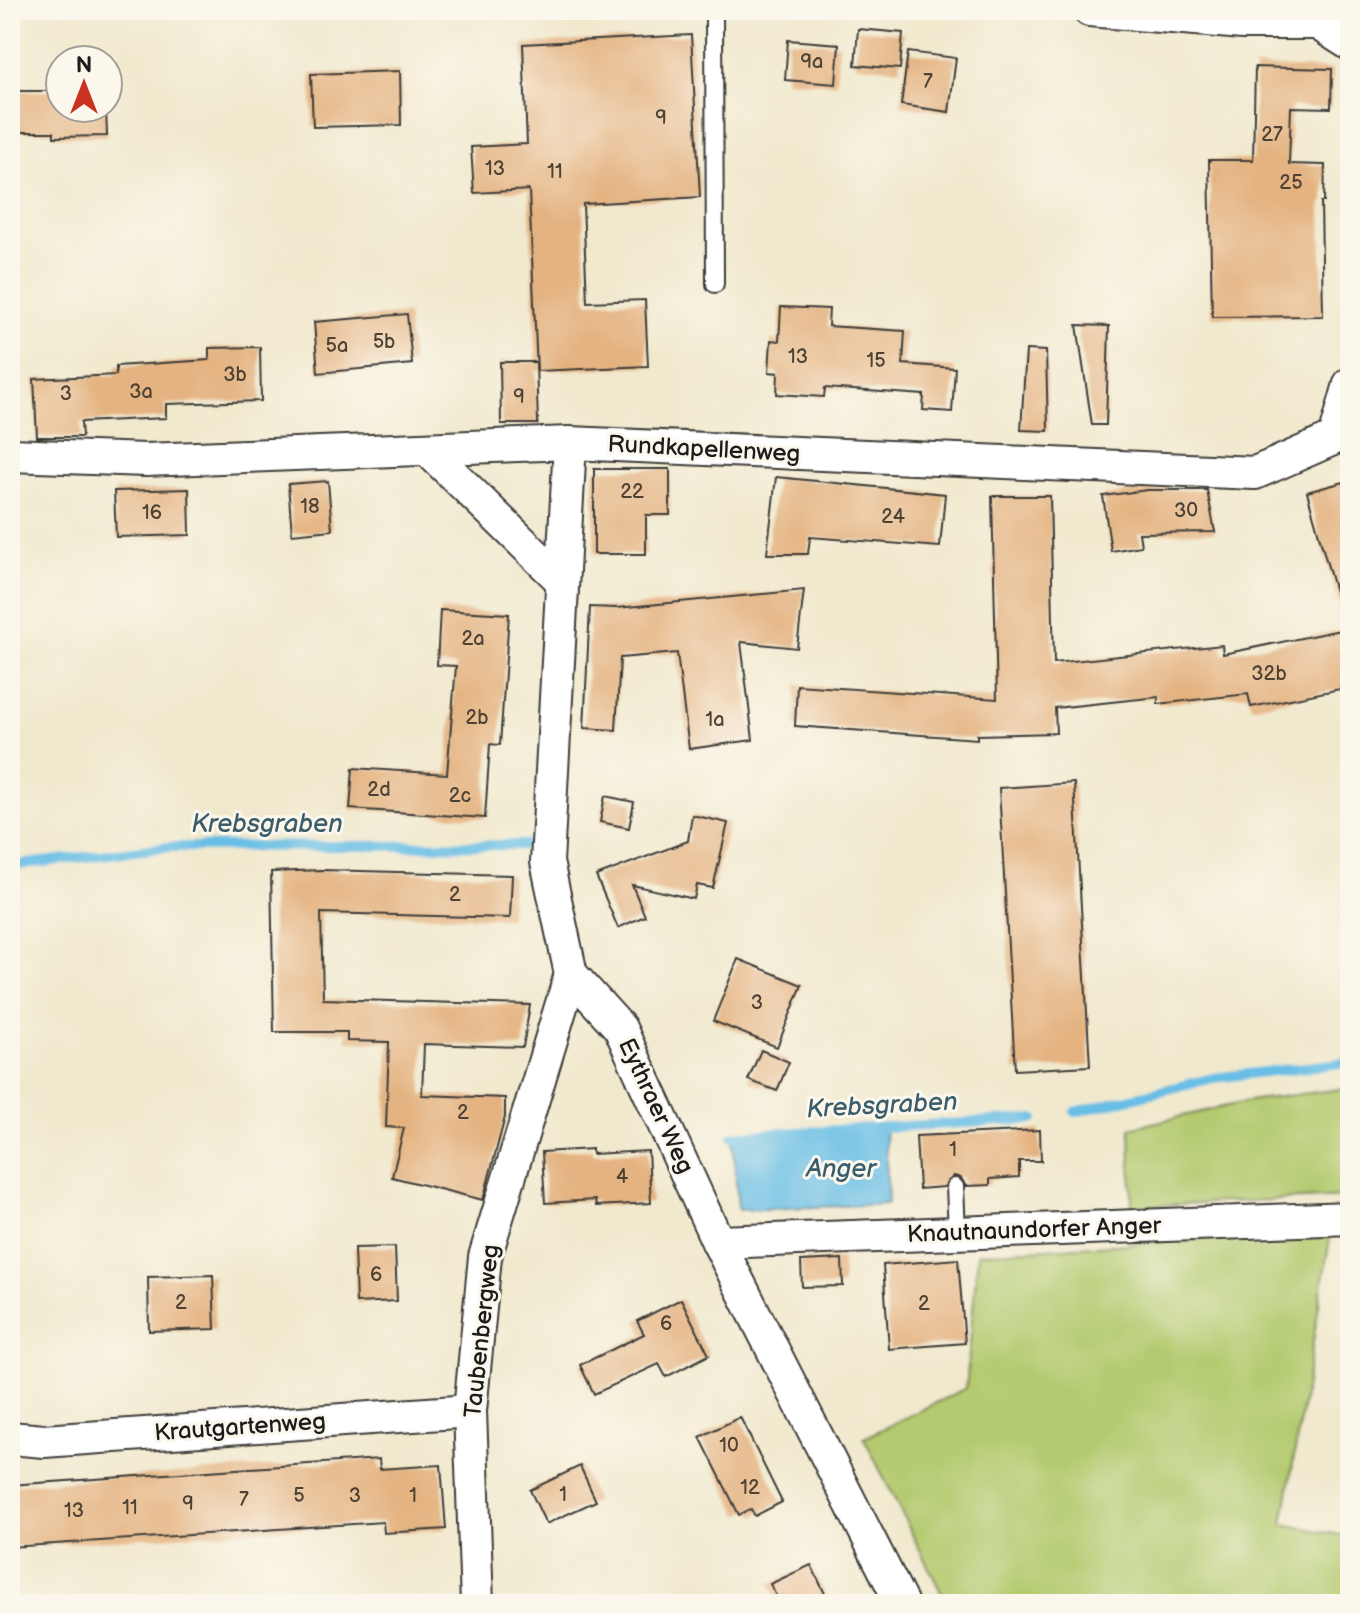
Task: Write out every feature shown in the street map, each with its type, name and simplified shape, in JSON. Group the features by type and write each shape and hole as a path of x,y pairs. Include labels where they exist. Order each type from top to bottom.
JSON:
{"street":[{"path":"1089,10 1243,23 1317,23 1350,43"},
{"name":"Rundkapellenweg","path":"10,455 146,460 570,443 1255,473 1335,438 1350,384"},
{"path":"570,443 560,579 547,862 571,974"},
{"path":"429,451 560,579"},
{"name":"Eythraer Weg","path":"571,974 620,1028 718,1242 902,1604"},
{"name":"Taubenbergweg","path":"477,1604 470,1411 485,1257 571,974"},
{"name":"Knautnaundorfer Anger","path":"718,1242 1350,1218"},
{"name":"Krautgartenweg","path":"10,1438 44,1441 470,1411"}],"lane":[{"path":"714,10 715,284"},
{"path":"955,1187 957,1232"}],"green space":[{"path":"1350,1088 1350,1197 1132,1206 1130,1128 1254,1100"},
{"path":"1281,1235 1330,1238 1283,1524 1350,1537 1350,1604 947,1604 864,1438 966,1388 978,1253"}],"water":[{"name":"Anger","path":"885,1129 888,1204 738,1210 733,1136"}],"building":[{"path":"858,29 903,33 900,69 855,65"},
{"path":"691,35 700,197 583,204 587,302 645,300 648,366 537,371 529,190 474,193 471,147 527,144 523,44"},
{"path":"788,40 839,44 836,84 785,80"},
{"path":"908,52 956,58 949,112 901,105"},
{"path":"1255,67 1332,69 1331,108 1291,107 1289,164 1325,165 1324,202 1321,202 1323,316 1212,317 1209,160 1253,160"},
{"path":"400,71 401,125 313,127 311,74"},
{"path":"10,91 44,91 44,124 107,124 107,136 54,137 54,132 10,132"},
{"path":"781,307 829,309 828,326 905,331 903,364 955,368 952,412 923,410 924,395 825,388 824,397 777,394 778,373 769,372 771,340 779,341"},
{"path":"407,314 412,364 318,373 314,322"},
{"path":"1077,325 1109,326 1106,425 1092,425"},
{"path":"260,347 261,401 166,404 166,418 81,422 82,437 37,437 34,379 116,375 116,366 209,360 209,348"},
{"path":"1026,350 1046,351 1048,431 1021,430"},
{"path":"500,362 536,362 538,424 501,424"},
{"path":"594,469 670,469 670,515 646,515 646,554 594,554"},
{"path":"776,477 945,494 940,547 810,537 808,554 767,554"},
{"path":"328,481 332,530 292,534 288,484"},
{"path":"1344,482 1350,503 1350,616 1342,617 1307,492"},
{"path":"189,489 190,535 116,537 114,491"},
{"path":"1147,490 1207,490 1215,532 1139,533 1141,546 1111,551 1103,496"},
{"path":"992,496 1050,496 1054,663 1222,645 1223,654 1350,628 1350,687 1251,707 1248,694 1158,704 1158,697 1055,708 1056,733 977,735 977,739 795,726 797,685 997,699"},
{"path":"804,590 797,648 741,642 753,740 689,749 677,653 620,658 616,730 584,728 590,607 617,608"},
{"path":"440,610 509,614 500,745 490,744 485,818 350,809 353,768 447,774 456,666 437,665"},
{"path":"1074,783 1090,1066 1015,1070 999,788"},
{"path":"605,796 634,802 629,828 600,822"},
{"path":"692,815 728,823 713,888 697,885 694,899 632,885 645,916 618,928 596,876 688,841"},
{"path":"322,870 512,875 510,918 321,913 323,999 530,1005 523,1047 424,1044 422,1095 505,1098 505,1117 483,1200 392,1177 404,1128 386,1127 389,1042 347,1041 347,1032 274,1032 271,872"},
{"path":"738,959 802,985 777,1047 713,1021"},
{"path":"761,1050 789,1062 777,1091 748,1080"},
{"path":"1040,1130 1041,1161 1019,1161 1019,1177 990,1179 990,1185 966,1186 961,1178 954,1176 944,1187 919,1189 916,1136"},
{"path":"592,1149 592,1154 648,1151 651,1203 596,1206 595,1200 545,1203 542,1152"},
{"path":"395,1247 397,1301 356,1303 354,1248"},
{"path":"842,1259 843,1286 802,1287 801,1261"},
{"path":"958,1259 965,1343 889,1349 883,1265"},
{"path":"213,1275 215,1329 149,1331 148,1277"},
{"path":"681,1299 709,1355 666,1377 659,1364 594,1394 580,1365 644,1334 637,1321"},
{"path":"740,1417 782,1502 755,1516 751,1509 739,1515 700,1437"},
{"path":"379,1459 380,1469 441,1465 446,1529 384,1533 383,1522 10,1547 10,1485"},
{"path":"580,1466 596,1501 546,1524 530,1490"},
{"path":"811,1565 830,1604 780,1604 770,1584"}],"waterway":[{"name":"Krebsgraben","path":"10,866 167,847 526,845"},
{"name":"Krebsgraben","path":"1075,1112 1213,1078 1350,1062"},
{"name":"Krebsgraben","path":"733,1136 1034,1119"}]}
